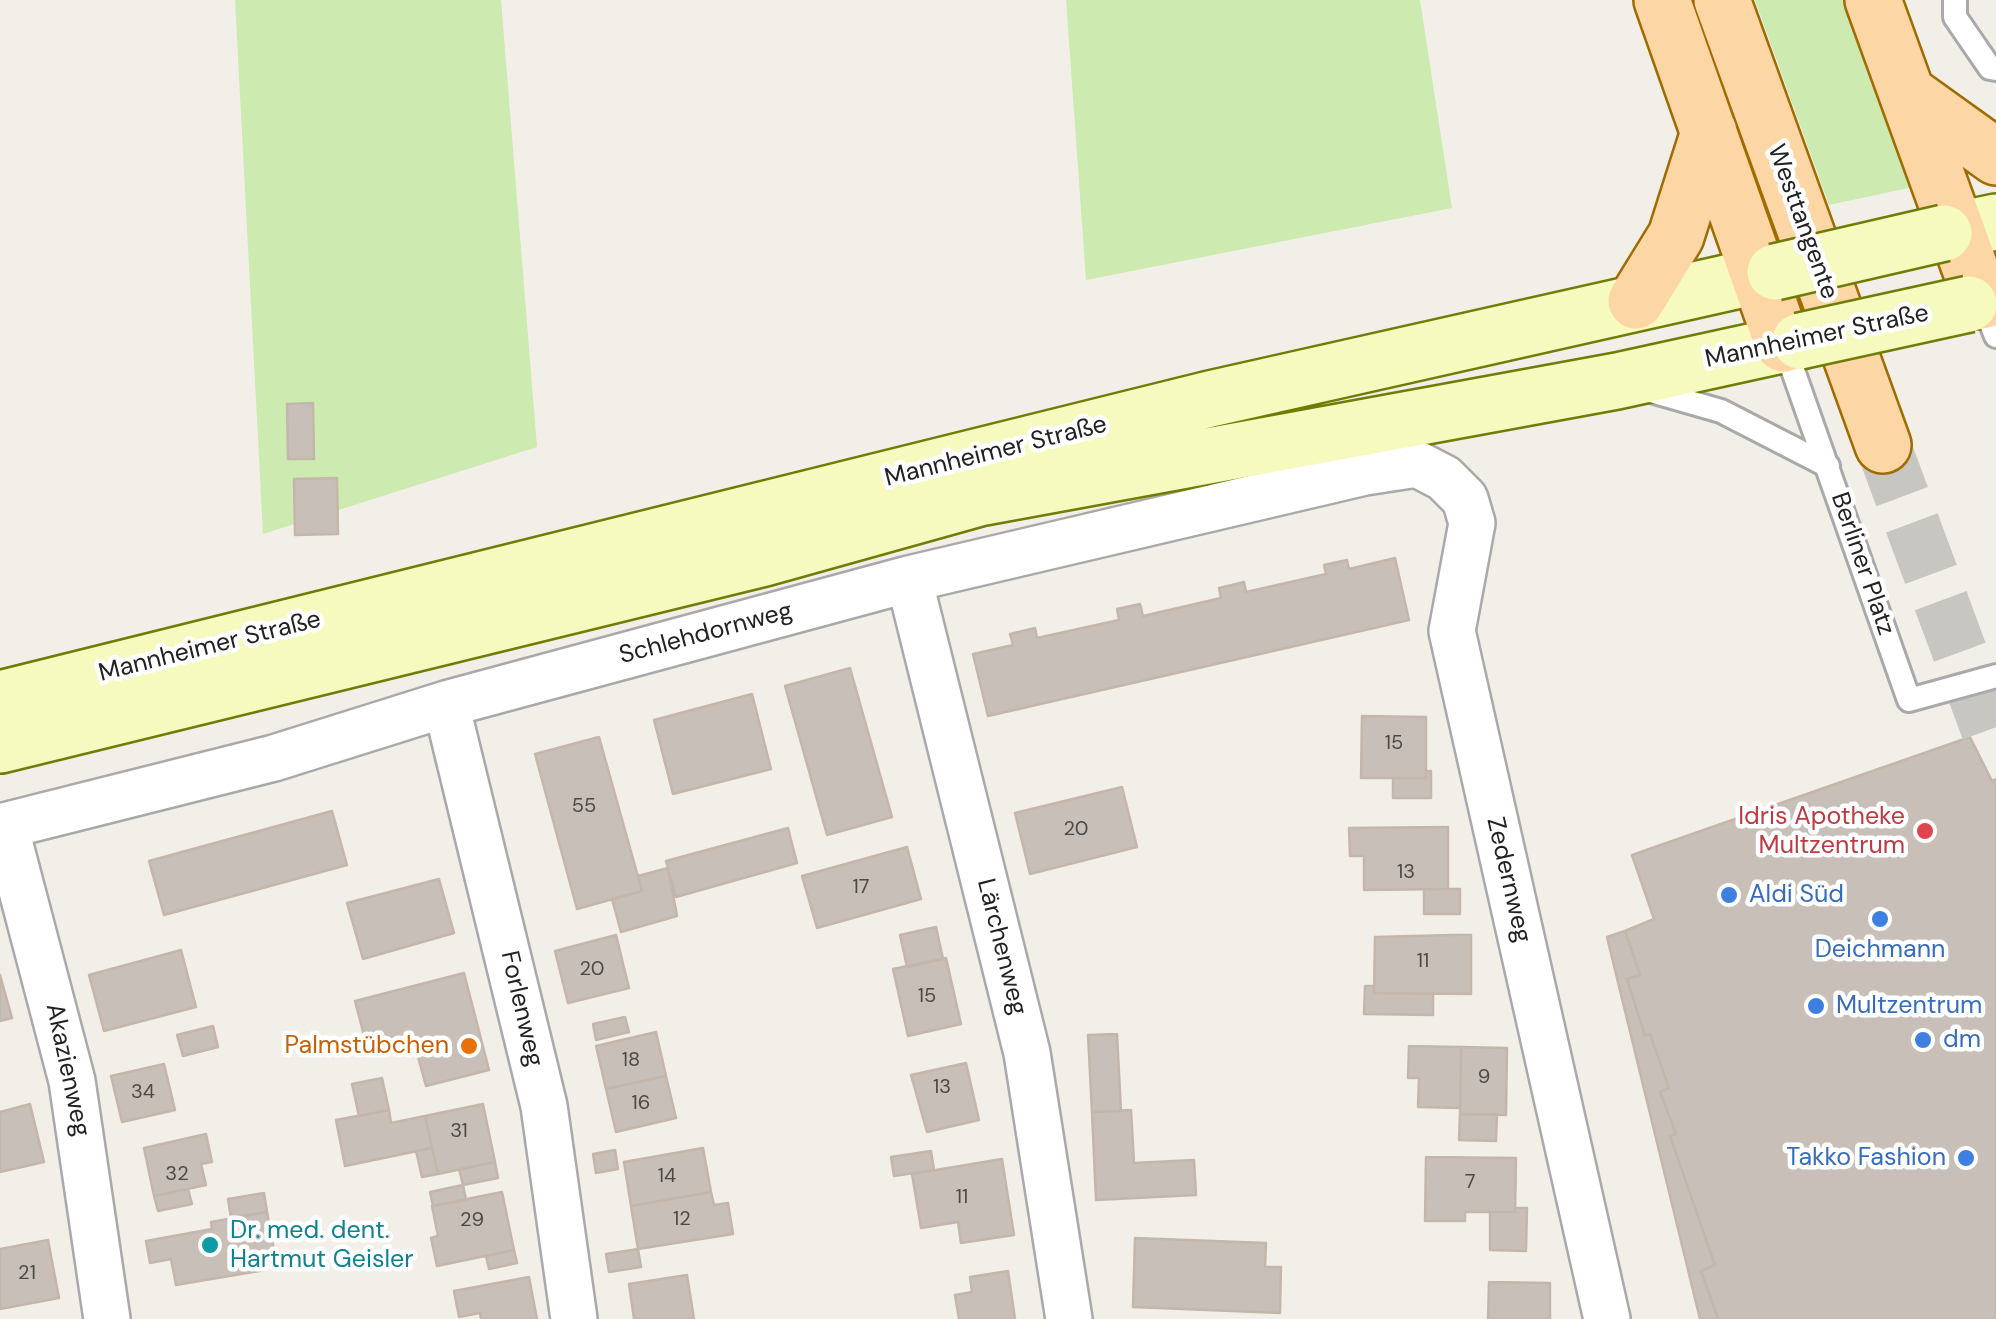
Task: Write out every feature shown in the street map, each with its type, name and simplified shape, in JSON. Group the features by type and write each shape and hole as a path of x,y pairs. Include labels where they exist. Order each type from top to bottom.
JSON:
{"main road":[{"path":"1662,0 1792,342"},
{"name":"Westtangente","path":"1722,0 1882,445"},
{"path":"1873,0 1907,93 1965,229 1986,310"},
{"path":"1907,93 1996,157"},
{"path":"1636,302 1676,236 1709,132"},
{"name":"Mannheimer Straße","path":"0,699 1174,408 1965,229"},
{"name":"Mannheimer Straße","path":"0,745 764,558 979,498 1616,382 1792,342 1986,310"}],"street":[{"name":"Schlehdornweg","path":"3,827 274,758 446,704 909,579 1365,472 1417,464"},
{"name":"Zedernweg","path":"1417,464 1444,478 1465,498 1472,522 1452,631 1607,1319"},
{"name":"Lärchenweg","path":"909,579 1028,1053 1069,1319"},
{"name":"Forlenweg","path":"446,704 544,1106 574,1319"},
{"name":"Akazienweg","path":"3,827 72,1081 107,1319"}],"lane":[{"path":"1955,0 1955,16 1990,68 1996,70"},
{"name":"Berliner Platz","path":"1792,342 1828,466 1910,700 1996,676"},
{"path":"1616,382 1720,411 1828,466"}],"green space":[{"path":"235,0 501,0 537,447 263,534"},
{"path":"1066,0 1420,0 1452,208 1086,280"},
{"path":"1755,0 1850,0 1918,186 1829,205"}],"building":[{"path":"313,403 314,459 288,459 287,404"},
{"path":"337,478 338,534 295,535 294,479"},
{"path":"1395,558 1409,620 988,716 973,654 1013,645 1010,634 1035,628 1037,638 1119,620 1117,609 1140,604 1143,616 1221,598 1219,588 1244,582 1246,592 1326,574 1324,565 1347,560 1349,569"},
{"path":"850,668 892,817 827,835 785,686"},
{"path":"752,694 771,769 673,794 654,720"},
{"path":"1362,716 1426,717 1426,778 1361,778"},
{"path":"599,737 642,891 577,909 535,754"},
{"name":"Multzentrum","path":"1970,737 1992,781 1996,779 1996,1319 1718,1319 1701,1271 1715,1265 1670,1136 1676,1134 1660,1092 1669,1088 1650,1034 1645,1036 1627,979 1640,975 1625,931 1654,919 1632,855"},
{"path":"1426,771 1431,771 1431,798 1393,798 1393,778 1426,778"},
{"path":"1122,787 1137,847 1030,874 1015,813"},
{"path":"332,811 347,865 164,915 149,861"},
{"path":"1448,827 1448,889 1364,890 1364,856 1350,856 1349,828"},
{"path":"788,828 797,863 676,897 666,861"},
{"path":"907,847 921,899 817,928 802,876"},
{"path":"668,868 677,916 621,932 612,899 642,891 638,876"},
{"path":"439,879 454,933 363,959 347,903"},
{"path":"1424,889 1460,889 1460,914 1424,914"},
{"path":"936,927 943,959 907,967 900,935"},
{"path":"1625,931 1640,975 1627,979 1645,1036 1650,1034 1669,1088 1660,1092 1676,1134 1670,1136 1715,1265 1701,1271 1718,1319 1700,1319 1607,937"},
{"path":"616,935 629,988 568,1003 555,951"},
{"path":"1471,935 1471,994 1374,993 1375,937"},
{"path":"181,950 196,1007 104,1031 89,975"},
{"path":"946,958 961,1024 908,1036 893,969"},
{"path":"464,973 489,1070 426,1086 412,1035 366,1043 355,1001"},
{"path":"0,975 12,1018 0,1021"},
{"path":"1365,986 1374,986 1374,993 1433,994 1433,1015 1364,1014"},
{"path":"625,1017 629,1032 596,1040 593,1024"},
{"path":"213,1026 218,1047 183,1056 177,1035"},
{"path":"656,1032 666,1076 606,1089 596,1046"},
{"path":"1117,1034 1121,1111 1092,1112 1088,1035"},
{"path":"1409,1046 1461,1047 1460,1108 1418,1107 1419,1078 1408,1078"},
{"path":"1461,1047 1507,1048 1506,1115 1460,1114"},
{"path":"966,1063 979,1120 927,1132 911,1075"},
{"path":"164,1064 175,1110 122,1122 111,1076"},
{"path":"666,1076 676,1118 616,1132 606,1089"},
{"path":"382,1078 389,1110 359,1116 352,1084"},
{"path":"30,1104 44,1162 0,1172 0,1112"},
{"path":"483,1104 495,1162 438,1174 425,1116"},
{"path":"389,1110 391,1123 425,1116 432,1148 345,1166 336,1120"},
{"path":"1131,1110 1134,1163 1194,1160 1196,1195 1096,1200 1092,1112"},
{"path":"1460,1114 1497,1114 1496,1141 1459,1140"},
{"path":"206,1134 212,1162 201,1164 206,1185 154,1196 144,1148"},
{"path":"432,1148 438,1174 422,1177 416,1151"},
{"path":"703,1148 711,1192 631,1206 624,1162"},
{"path":"615,1150 618,1169 596,1173 593,1154"},
{"path":"931,1151 934,1170 894,1176 891,1157"},
{"path":"1426,1157 1516,1158 1515,1212 1465,1212 1465,1221 1425,1221"},
{"path":"1002,1159 1014,1235 961,1243 958,1222 921,1228 912,1174"},
{"path":"495,1162 498,1178 463,1185 459,1169"},
{"path":"463,1185 466,1200 433,1206 430,1192"},
{"path":"188,1189 192,1204 158,1211 154,1196"},
{"path":"502,1192 514,1250 437,1266 431,1238 438,1236 432,1206"},
{"path":"711,1192 714,1205 728,1203 733,1234 638,1249 631,1206"},
{"path":"264,1193 267,1212 231,1218 228,1199"},
{"path":"1515,1208 1527,1208 1526,1251 1490,1250 1490,1212 1515,1212"},
{"name":"Dr. med. dent. Hartmut Geisler","path":"267,1212 274,1250 261,1252 265,1270 176,1285 171,1259 150,1263 146,1241 212,1229 211,1222"},
{"path":"1135,1238 1266,1243 1265,1267 1281,1267 1280,1313 1133,1307"},
{"path":"48,1240 59,1298 0,1309 0,1249"},
{"path":"638,1249 641,1267 609,1272 606,1254"},
{"path":"514,1250 517,1263 489,1269 486,1256"},
{"path":"1008,1271 1015,1319 959,1319 955,1295 972,1292 970,1277"},
{"path":"687,1275 694,1319 634,1319 629,1284"},
{"path":"529,1277 537,1319 481,1319 480,1313 459,1317 454,1291"},
{"path":"1489,1282 1550,1283 1550,1319 1488,1319"}],"tunnel":[{"path":"1883,445 1996,750"}],"place":[{"name":"Idris Apotheke Multzentrum","path":"1925,831"},
{"name":"Aldi Süd","path":"1729,895"},
{"name":"Deichmann","path":"1880,919"},
{"name":"Multzentrum","path":"1816,1006"},
{"name":"dm","path":"1923,1040"},
{"name":"Palmstübchen","path":"469,1046"},
{"name":"Takko Fashion","path":"1966,1158"},
{"name":"Dr. med. dent. Hartmut Geisler","path":"210,1245"}]}
